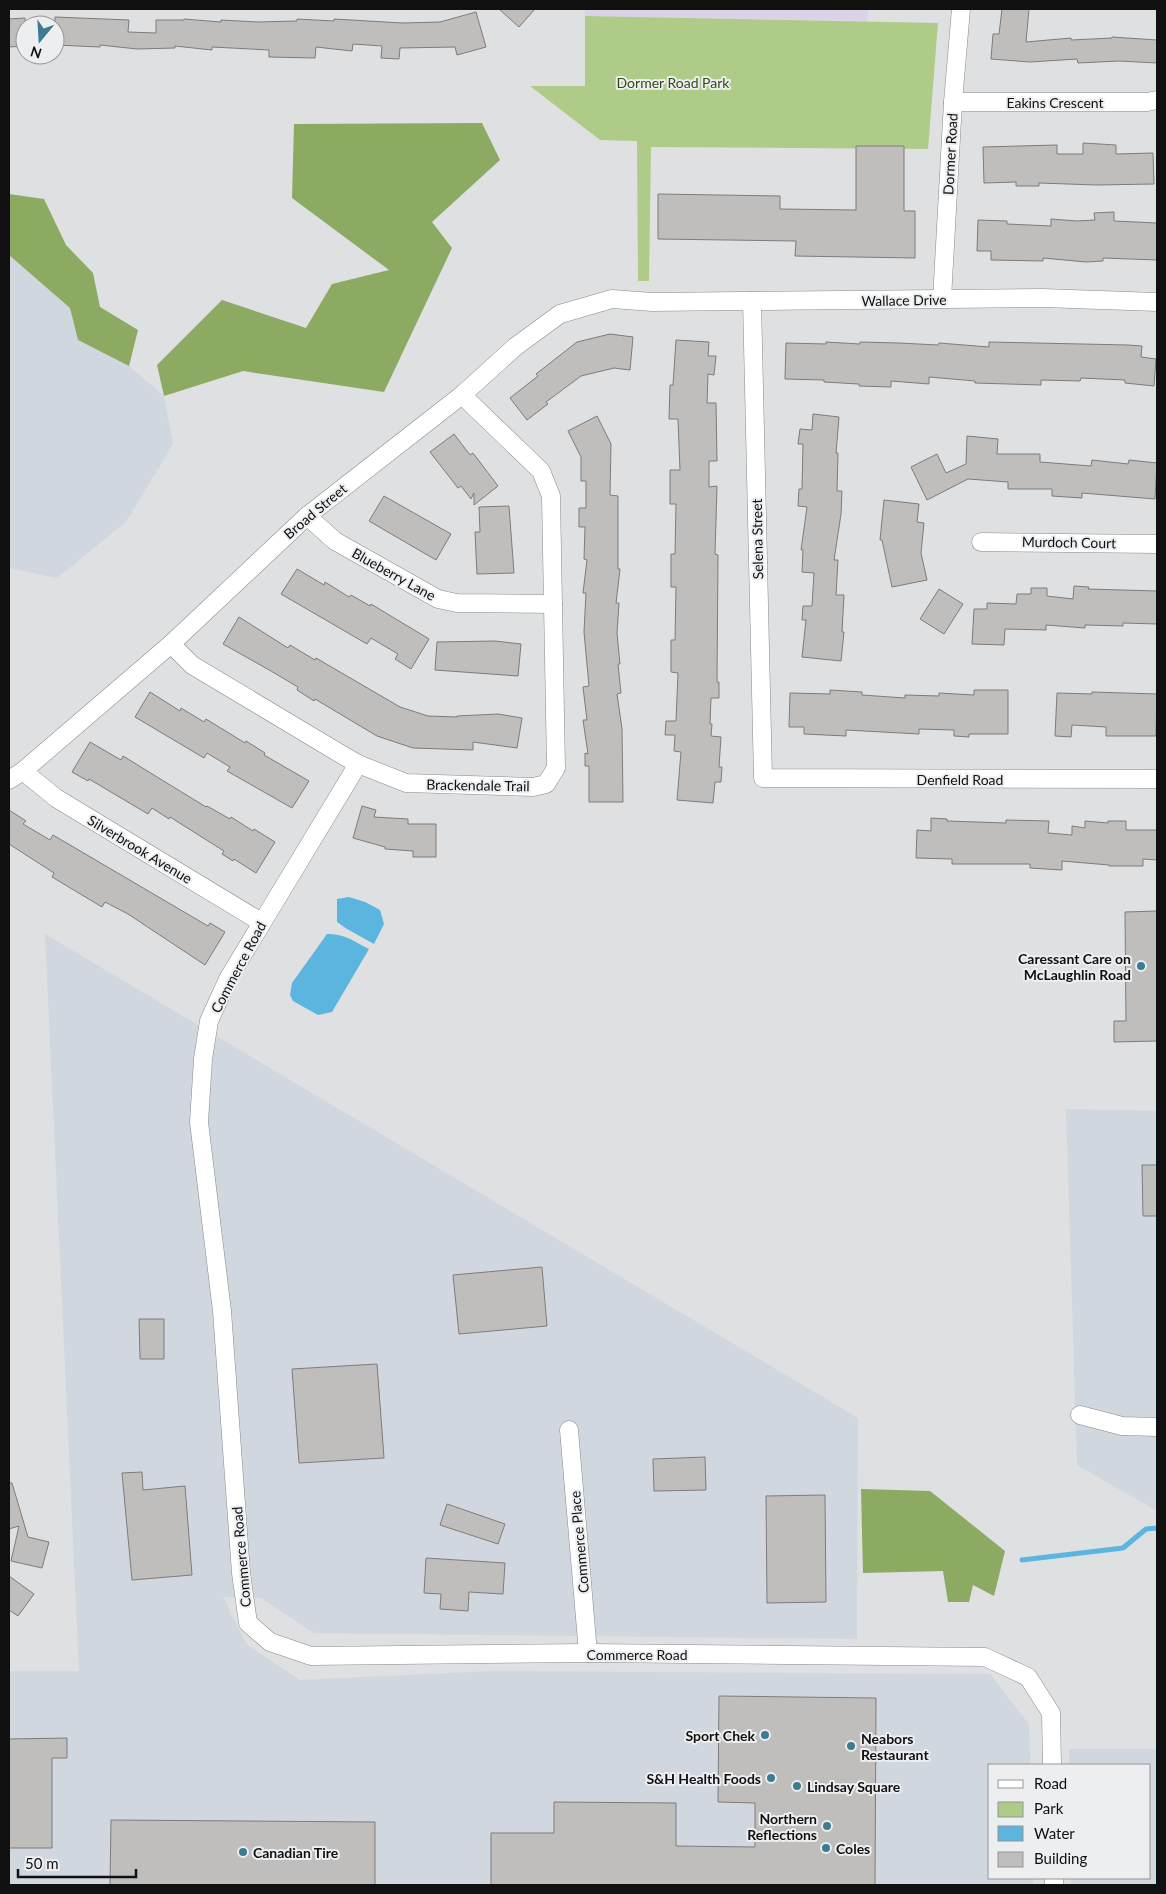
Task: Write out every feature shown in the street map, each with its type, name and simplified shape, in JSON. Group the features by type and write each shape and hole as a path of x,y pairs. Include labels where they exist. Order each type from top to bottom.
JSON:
{"street":[{"name":"Dormer Road","path":"942,299 953,102 961,9"},
{"name":"Eakins Crescent","path":"953,102 1138,102 1157,100"},
{"name":"Wallace Drive","path":"652,302 1043,298 1157,302"},
{"name":"Broad Street","path":"16,775 171,644 307,516 462,395 515,347 560,314 612,299 652,302"},
{"name":"Selena Street","path":"752,301 763,778"},
{"name":"Brackendale Trail","path":"171,644 192,664 358,764 406,783 533,787 546,784 556,768 551,496 541,471 462,395"},
{"name":"Blueberry Lane","path":"307,516 335,541 438,599 457,603 553,604"},
{"name":"Murdoch Court","path":"981,542 1157,544"},
{"name":"Commerce Road","path":"358,764 228,979 209,1022 203,1059 199,1122 222,1311 241,1573 248,1623 270,1642 311,1656 588,1653 986,1657 1028,1677 1051,1713 1052,1764"},
{"name":"Silverbrook Avenue","path":"16,775 261,922"},
{"name":"Denfield Road","path":"763,778 1157,780"},
{"path":"1080,1415 1122,1426 1157,1427"},
{"name":"Commerce Place","path":"569,1430 588,1653"}],"shaded area":[{"path":"585,9 868,9 867,21 585,16"},
{"path":"9,255 70,308 78,340 129,366 164,396 173,444 126,522 57,578 9,568"},
{"path":"45,934 858,1418 857,1639 314,1633 261,1598 223,1597 247,1645 300,1680 491,1671 990,1674 1029,1724 1030,1764 988,1764 988,1879 1033,1879 1033,1885 9,1885 9,1671 79,1671"},
{"path":"1066,1109 1157,1111 1157,1511 1077,1465"},
{"path":"1069,1749 1157,1749 1157,1885 1071,1885 1071,1879 1151,1879 1151,1764 1069,1764"}],"green space":[{"name":"Dormer Road Park","path":"585,16 938,23 928,149 651,147 649,281 638,281 637,141 600,140 530,86 585,86"},
{"path":"482,123 500,160 432,222 452,248 384,392 243,371 164,396 157,365 222,300 306,328 332,284 389,270 292,198 294,124"},
{"path":"9,194 44,199 66,245 93,273 100,307 138,330 129,366 78,340 70,308 9,255"},
{"path":"861,1489 930,1491 1005,1551 994,1596 973,1585 969,1602 948,1602 943,1571 863,1573"}],"water":[{"path":"349,897 365,902 380,910 384,924 374,944 337,922 337,899"},
{"path":"327,934 344,936 369,949 332,1012 318,1015 293,1001 290,995 292,983"}],"building":[{"path":"499,9 535,9 519,27"},
{"path":"1002,9 1029,9 1026,42 1112,37 1157,40 1157,63 1119,61 1078,63 1077,59 1030,62 991,59 993,34 999,34"},
{"path":"476,12 486,47 457,55 455,47 400,48 399,59 381,58 382,46 353,44 352,51 316,47 315,58 269,57 269,50 212,47 212,50 175,46 175,48 137,49 100,45 100,47 65,45 65,17 129,20 128,32 156,33 156,20 184,19 258,22 297,21 297,19 334,21 334,19 402,23 440,22"},
{"path":"9,19 15,19 15,47 9,47"},
{"path":"1083,143 1116,145 1116,154 1153,153 1154,184 1096,185 1039,183 1039,186 1016,186 1016,182 984,183 983,147 1057,145 1057,154 1083,154"},
{"path":"856,146 904,146 904,211 915,211 915,258 795,256 796,241 658,239 658,194 780,196 780,209 856,210"},
{"path":"1114,212 1114,221 1157,223 1157,260 1103,258 1103,261 1086,262 1043,258 1043,261 991,260 991,251 977,251 978,220 1007,221 1007,224 1051,226 1051,219 1095,220 1094,213"},
{"path":"610,334 633,337 630,370 614,368 581,376 546,402 548,404 527,420 510,398 538,376 536,374 577,342"},
{"path":"676,340 709,342 708,356 716,356 714,375 708,374 707,403 716,403 717,461 709,461 709,487 717,486 715,554 718,555 717,682 719,682 719,698 711,698 710,724 712,724 711,736 721,737 719,767 722,767 721,782 715,782 713,803 677,800 681,752 674,751 675,735 665,735 666,721 676,721 678,673 671,672 671,640 675,640 676,587 671,587 671,554 675,554 676,504 670,504 670,470 680,470 678,419 669,419 670,385 673,385"},
{"path":"826,342 938,345 939,343 989,347 989,342 1142,346 1141,357 1156,359 1154,386 1125,383 1125,380 1081,378 1080,381 1041,380 1041,385 975,383 975,381 929,377 929,384 891,381 891,387 859,386 859,384 824,382 824,380 785,379 786,343 826,344"},
{"path":"813,414 839,417 836,453 838,453 837,491 842,491 841,514 834,560 838,560 836,595 844,595 842,632 844,632 841,661 802,657 806,620 802,620 803,606 812,606 814,573 802,572 803,550 801,550 807,507 798,506 799,489 802,489 803,444 798,444 800,429 812,430"},
{"path":"597,416 611,444 610,495 618,496 618,569 620,569 616,603 619,603 617,633 621,693 617,694 622,729 623,802 589,802 589,766 585,766 585,753 588,754 583,720 587,720 583,687 589,686 584,632 586,593 583,593 587,560 584,559 585,527 579,527 579,508 586,508 586,481 581,481 581,457 568,431"},
{"path":"454,434 470,455 473,453 498,486 474,505 474,493 471,499 461,486 458,488 430,452"},
{"path":"967,436 998,439 997,454 1040,454 1040,462 1091,466 1092,460 1128,464 1129,460 1157,463 1155,499 1082,493 1082,498 1052,496 1052,489 1008,489 1008,482 968,479 927,500 911,467 937,454 946,473 966,464"},
{"path":"384,496 451,534 436,560 369,521"},
{"path":"884,500 919,504 917,522 924,523 921,553 927,580 892,587 882,540 880,540"},
{"path":"509,506 514,573 477,574 475,532 480,532 479,507"},
{"path":"297,569 324,585 325,582 349,597 351,595 370,606 371,604 429,639 411,669 395,659 398,654 371,638 367,644 281,594"},
{"path":"1074,586 1089,587 1088,589 1157,591 1157,624 1123,623 1123,626 1085,625 1085,628 1046,625 1046,630 1005,629 1004,645 972,644 974,609 987,609 987,603 1016,604 1017,594 1031,594 1031,588 1047,588 1047,596 1073,599"},
{"path":"939,589 963,604 944,634 920,619"},
{"path":"239,617 288,648 290,645 315,660 316,658 400,707 428,716 457,717 498,714 522,718 517,748 473,742 473,750 413,748 377,736 315,699 314,701 297,690 298,687 223,644"},
{"path":"495,641 521,644 518,676 435,670 437,642"},
{"path":"830,690 862,692 862,695 905,698 905,695 939,696 939,693 974,695 974,690 1008,690 1008,734 969,734 969,737 954,736 954,730 919,729 919,734 846,730 846,736 804,734 804,727 789,727 790,693 830,694"},
{"path":"150,692 180,711 181,708 204,722 206,719 245,743 246,741 265,753 264,755 309,781 292,808 227,771 230,767 207,753 204,758 135,717"},
{"path":"1092,692 1157,694 1156,736 1106,736 1106,727 1072,725 1071,737 1055,736 1057,693 1092,694"},
{"path":"90,742 121,760 123,756 206,807 230,819 231,817 275,842 256,873 222,854 224,851 170,817 169,819 152,808 148,814 89,779 88,781 72,772"},
{"path":"362,806 376,810 374,817 408,819 408,824 436,824 436,857 413,857 413,851 385,849 385,847 353,838"},
{"path":"9,810 26,821 23,824 50,840 53,835 208,926 210,923 225,932 205,965 128,914 105,902 102,907 52,877 54,873 9,844"},
{"path":"931,818 947,819 947,821 1006,823 1006,820 1049,821 1048,833 1072,835 1072,826 1085,828 1085,821 1108,823 1108,821 1126,821 1126,830 1157,830 1157,860 1143,859 1143,866 1109,866 1062,861 1062,870 1030,868 1030,864 952,864 952,859 916,858 917,830 931,831"},
{"name":"Caressant Care on McLaughlin Road","path":"1157,911 1157,1041 1114,1042 1114,1021 1126,1021 1125,912"},
{"path":"1142,1165 1157,1165 1157,1216 1143,1216"},
{"path":"542,1267 547,1326 459,1334 453,1275"},
{"path":"139,1319 164,1319 164,1359 140,1359"},
{"path":"377,1364 384,1458 299,1463 292,1369"},
{"path":"705,1457 706,1490 654,1491 653,1459"},
{"path":"142,1472 143,1490 185,1486 192,1575 132,1580 122,1473"},
{"path":"9,1483 12,1483 28,1537 49,1542 42,1568 11,1561 19,1526 9,1529"},
{"path":"825,1495 826,1602 767,1603 766,1496"},
{"path":"447,1504 505,1524 498,1544 440,1525"},
{"path":"426,1558 505,1563 503,1594 469,1592 468,1611 440,1609 441,1594 424,1593"},
{"path":"9,1576 34,1594 18,1616 9,1610"},
{"name":"Lindsay Square","path":"719,1696 876,1698 875,1885 491,1885 491,1833 554,1833 554,1802 676,1803 676,1846 755,1847 755,1803 718,1802"},
{"path":"67,1738 67,1758 52,1758 52,1848 9,1848 9,1739"},
{"name":"Canadian Tire","path":"111,1820 375,1822 375,1885 110,1885"}],"waterway":[{"path":"1022,1560 1123,1548 1146,1529 1157,1528"}],"place":[{"name":"Caressant Care on McLaughlin Road","path":"1141,966"},
{"name":"Sport Chek","path":"765,1735"},
{"name":"Neabors Restaurant","path":"851,1746"},
{"name":"S&H Health Foods","path":"771,1778"},
{"name":"Lindsay Square","path":"797,1786"},
{"name":"Northern Reflections","path":"827,1826"},
{"name":"Coles","path":"826,1848"},
{"name":"Canadian Tire","path":"243,1852"}]}
